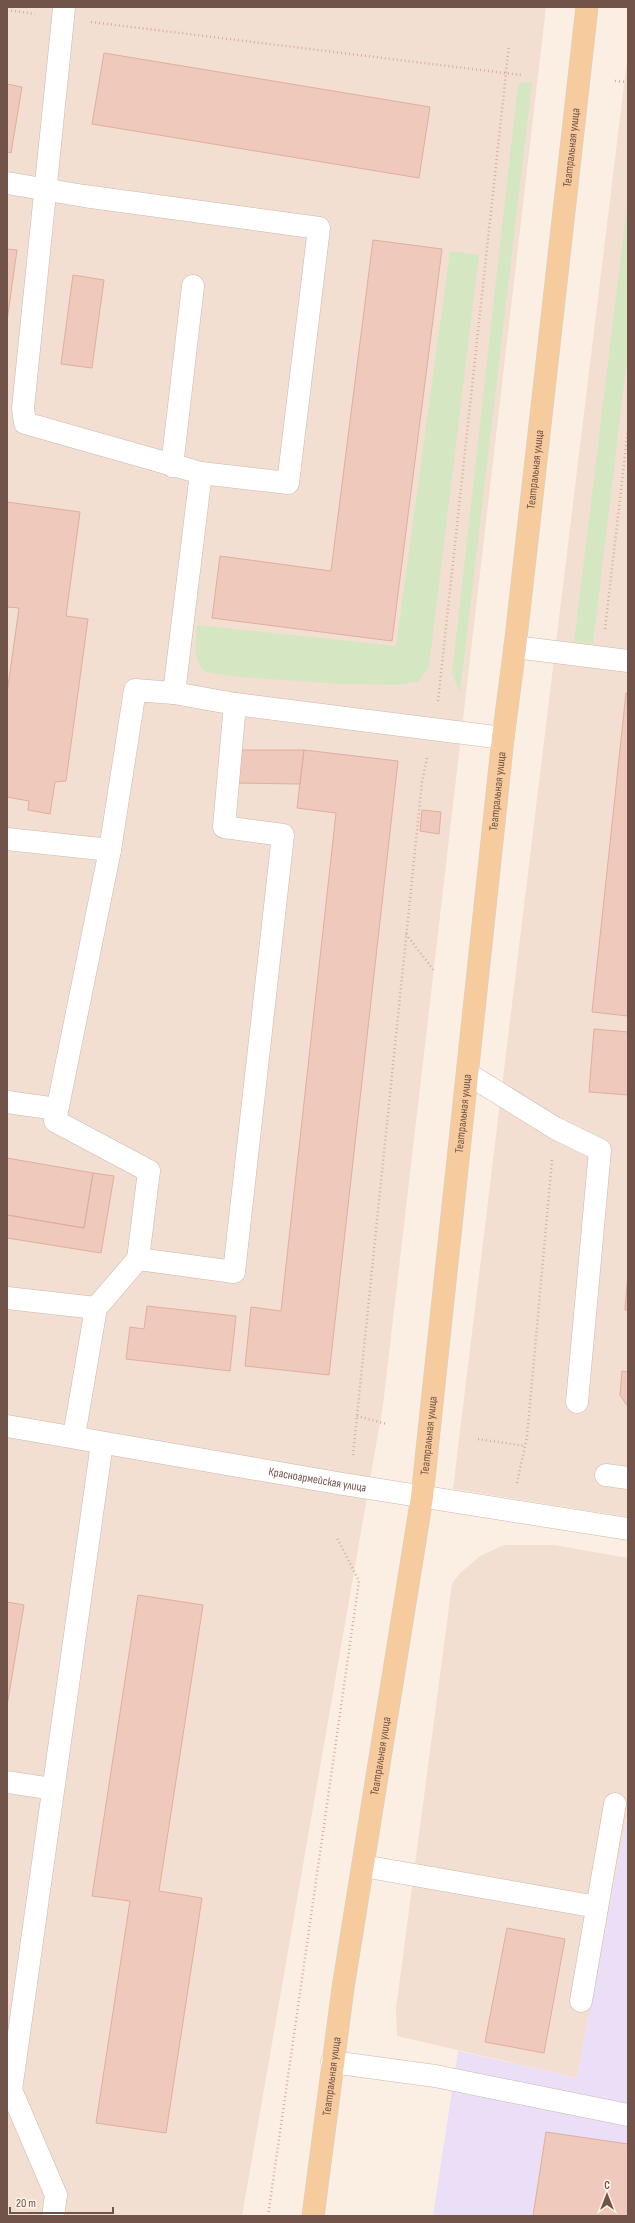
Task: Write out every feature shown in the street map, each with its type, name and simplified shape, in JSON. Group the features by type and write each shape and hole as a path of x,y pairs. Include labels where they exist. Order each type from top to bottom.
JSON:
{"main road":[{"name":"Театральная улица","path":"312,2216 332,2062 422,1497 503,738 515,647 587,7"}],"street":[{"path":"7,183 46,190 320,228 288,483 201,474 25,423 23,408 46,190 64,13"},
{"path":"172,466 193,286"},
{"path":"174,693 201,474"},
{"path":"515,647 628,660"},
{"path":"74,1436 96,1308 138,1259 149,1172 55,1121 110,850 136,690 174,693 235,704 503,738"},
{"path":"138,1259 234,1272 282,835 224,827 235,704"},
{"path":"7,839 110,850"},
{"path":"468,1074 555,1128 600,1150 577,1402"},
{"path":"7,1102 57,1109"},
{"path":"7,1298 96,1308"},
{"name":"Красноармейская улица","path":"7,1426 74,1436 102,1443 422,1497 628,1529"},
{"path":"53,2216 56,2195 9,2090 102,1443"},
{"path":"606,1474 628,1478"},
{"path":"7,1782 53,1789"},
{"path":"581,2001 615,1804"},
{"path":"363,1866 597,1906"},
{"path":"332,2062 435,2076 628,2115"}],"path":[{"path":"64,13 521,75"},
{"path":"435,729 509,45"},
{"path":"615,81 628,82"},
{"path":"602,657 628,429"},
{"path":"353,1462 422,782"},
{"path":"406,934 435,972"},
{"path":"512,1510 525,1446 555,1128"},
{"path":"357,1416 387,1424"},
{"path":"478,1439 525,1446"},
{"path":"268,2216 359,1581 337,1538"}],"shaded area":[{"path":"7,7 546,7 383,1405 242,2216 7,2216"},
{"path":"628,52 628,1517 453,1489"},
{"path":"504,1545 554,1545 628,1558 628,1811 577,2078 397,2036 396,2009 452,1584 459,1574 480,1556"},
{"path":"628,1811 628,2216 433,2216 458,2051 577,2078"}],"green space":[{"path":"532,82 460,693 452,674 518,84"},
{"path":"628,198 628,352 593,644 574,642"},
{"path":"450,251 479,255 429,667 418,682 401,685 339,684 238,677 206,672 200,667 195,652 197,625 396,646"}],"building":[{"path":"104,53 430,107 419,178 92,124"},
{"path":"7,84 22,87 11,153 7,152"},
{"path":"373,240 442,249 392,641 212,618 220,556 331,571"},
{"path":"7,249 17,250 7,321"},
{"path":"73,275 104,280 92,368 61,364"},
{"path":"7,502 80,512 66,616 88,619 66,781 55,782 50,814 28,810 29,801 7,797 7,693 19,608 7,607"},
{"path":"626,693 628,693 628,1016 592,1012"},
{"path":"239,750 304,750 300,784 236,783"},
{"path":"304,750 398,761 329,1375 245,1366 251,1307 281,1311 336,813 297,808"},
{"path":"422,810 441,812 439,834 420,831"},
{"path":"594,1029 628,1032 628,1095 589,1092"},
{"path":"7,1158 93,1173 84,1228 7,1215"},
{"path":"93,1173 114,1176 101,1253 7,1238 7,1215 84,1228"},
{"path":"628,1273 628,1310 625,1310"},
{"path":"147,1306 236,1316 230,1371 126,1359 130,1327 144,1329"},
{"path":"622,1371 628,1372 628,1407 620,1395"},
{"path":"138,1595 203,1605 159,1891 202,1898 166,2133 96,2123 130,1901 92,1896"},
{"path":"7,1602 24,1605 7,1706"},
{"path":"507,1928 565,1939 544,2053 485,2042"},
{"path":"546,2132 628,2144 628,2216 533,2216"}]}
